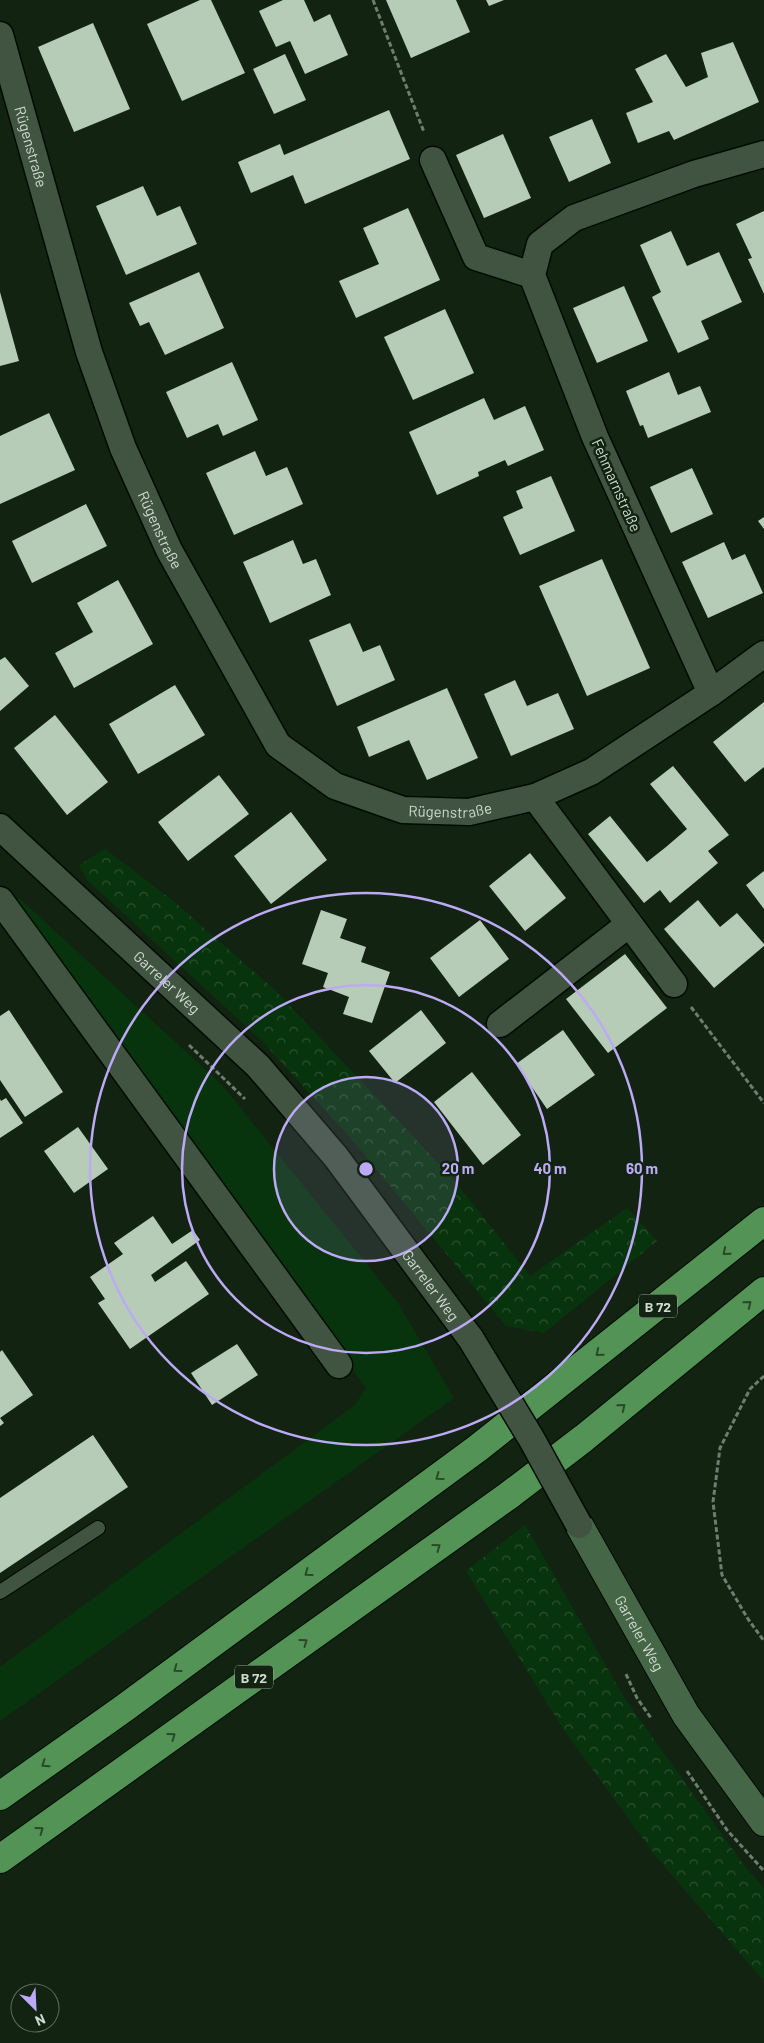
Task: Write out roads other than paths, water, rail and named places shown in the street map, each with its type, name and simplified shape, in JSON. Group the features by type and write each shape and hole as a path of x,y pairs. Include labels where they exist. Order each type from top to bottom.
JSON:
{"highway":[{"name":"B 72","path":"0,1796 123,1709 478,1448 764,1222"},
{"name":"B 72","path":"0,1859 508,1496 584,1438 764,1291"}],"street":[{"name":"Rügenstraße","path":"0,35 88,352 123,448 169,550 278,745 335,786 403,810 469,812 535,797 591,772 710,693 764,654"},
{"path":"432,160 476,258 532,275 540,244 574,218 694,174 764,154"},
{"name":"Fehmarnstraße","path":"532,275 595,437 710,693"},
{"path":"535,797 628,925 674,984"},
{"name":"Garreler Weg","path":"0,828 258,1066 336,1157 471,1339 531,1438 686,1714 764,1822"},
{"path":"0,900 339,1365"},
{"path":"500,1024 628,925"}],"lane":[{"path":"0,1592 98,1528"}]}
